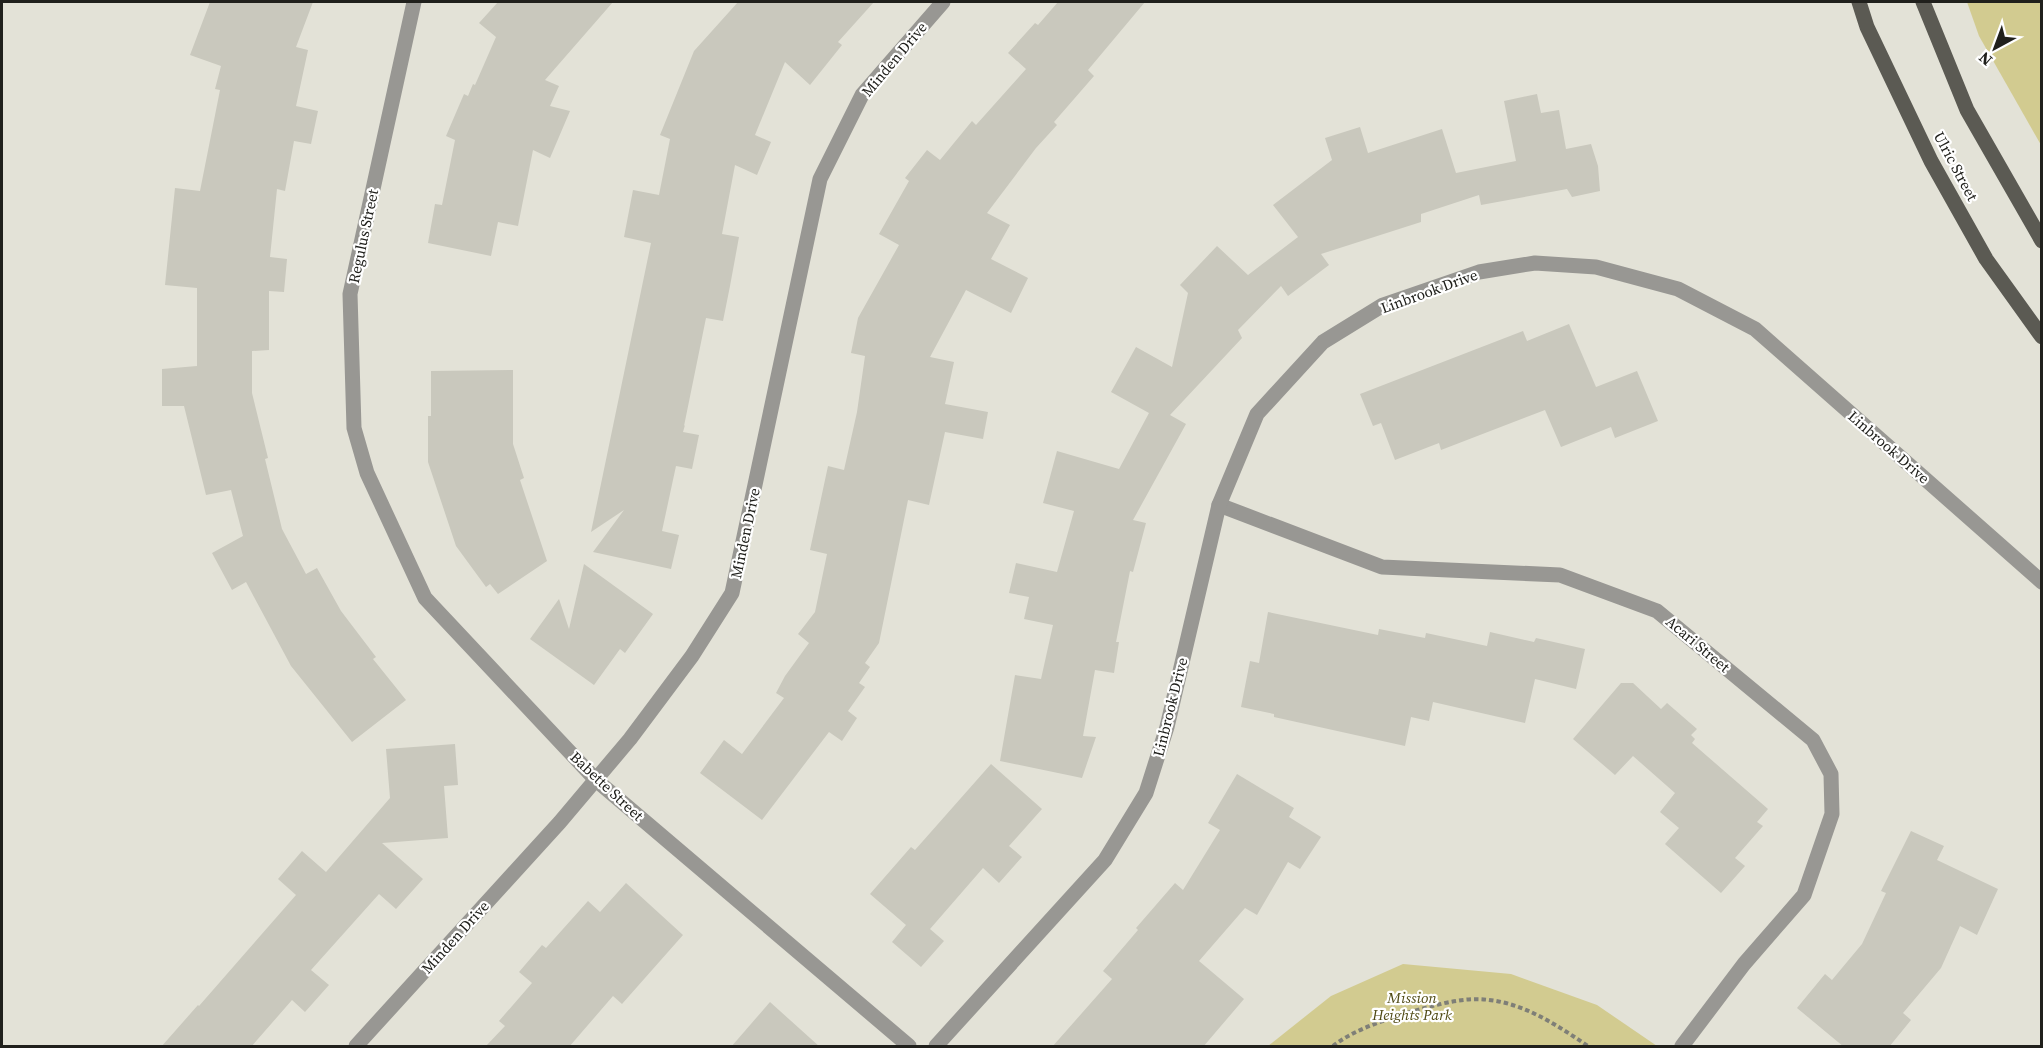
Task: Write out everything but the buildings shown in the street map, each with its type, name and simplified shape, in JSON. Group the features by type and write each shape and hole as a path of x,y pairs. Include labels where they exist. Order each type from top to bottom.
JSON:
{"main road":[{"name":"Ulric Street","path":"1858,2 1867,27 1931,161 1986,259 2042,337"},
{"path":"1923,2 1967,110 2042,241"}],"street":[{"name":"Regulus Street","path":"367,473 354,428 350,294 414,2"},
{"name":"Minden Drive","path":"356,1047 552,830 630,739 692,656 732,593 820,179 862,95 943,2"},
{"name":"Linbrook Drive","path":"936,1047 1105,860 1146,794 1167,727 1219,505 1257,414 1323,342 1383,305 1479,272 1534,263 1596,267 1678,289 1755,329 2042,582"},
{"name":"Babette Street","path":"367,473 425,597 596,780 909,1047"},
{"name":"Acari Street","path":"1219,505 1383,567 1560,575 1657,611 1813,740 1831,774 1832,814 1804,895 1744,964 1682,1047"}],"path":[{"path":"1333,1047 1343,1038 1388,1019 1454,1002 1489,999 1536,1013 1588,1047"}],"green space":[{"path":"1967,2 2041,2 2041,145 1979,36"},
{"name":"Mission Heights Park","path":"1403,964 1511,974 1597,1005 1657,1046 1268,1046 1331,996"}]}
